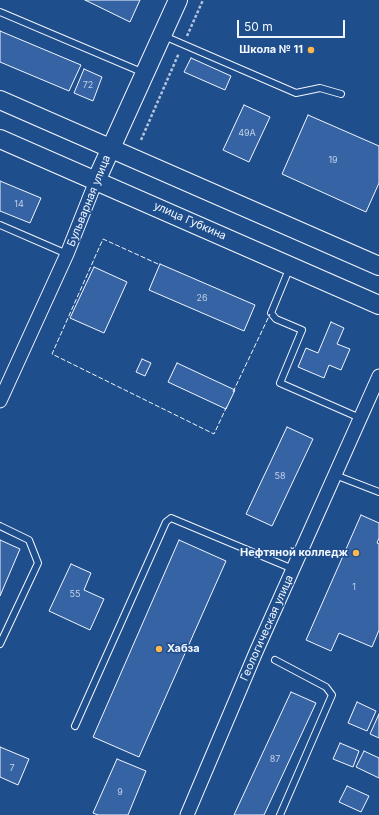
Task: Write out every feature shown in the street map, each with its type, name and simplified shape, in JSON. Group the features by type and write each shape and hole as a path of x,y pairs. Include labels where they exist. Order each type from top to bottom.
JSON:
{"main road":[{"name":"Бульварная улица","path":"96,181 178,0"},
{"path":"0,100 379,266"},
{"name":"улица Губкина","path":"0,139 379,305"}],"street":[{"name":"Бульварная улица","path":"1,394 67,254 96,181"},
{"name":"Геологическая улица","path":"187,815 293,569 379,376"}],"lane":[{"path":"0,12 144,73"},
{"path":"162,35 296,93 320,88 342,94"},
{"path":"0,225 67,254"},
{"path":"290,266 270,313 276,319 302,330 280,383 360,418"},
{"path":"335,475 379,492"},
{"path":"75,726 166,522 171,518 293,569"},
{"path":"0,526 29,540 38,563 0,644"},
{"path":"275,660 326,687 332,696 280,815"}],"path":[{"path":"141,140 203,0"}],"building":[{"path":"85,0 140,0 130,22"},
{"path":"0,31 81,65 69,91 0,62"},
{"path":"191,58 231,76 225,90 184,72"},
{"path":"84,69 102,77 93,101 74,93"},
{"path":"244,105 270,117 249,162 223,150"},
{"path":"308,115 379,146 379,183 366,212 282,174"},
{"path":"0,181 41,198 30,223 0,211"},
{"path":"160,264 255,305 244,331 149,290"},
{"path":"94,267 127,282 104,333 70,318"},
{"path":"331,322 344,328 337,344 350,349 341,370 329,365 324,378 298,367 306,348 318,353"},
{"path":"142,359 151,363 145,376 136,372"},
{"path":"177,363 235,390 226,409 168,382"},
{"path":"287,427 313,439 272,526 246,514"},
{"path":"361,515 379,523 379,538 377,543 379,544 379,630 372,647 339,633 331,651 306,640"},
{"path":"0,540 20,549 0,596"},
{"name":"Хабза","path":"179,540 226,561 139,757 93,737"},
{"path":"71,564 91,573 84,590 104,599 90,630 49,611"},
{"path":"291,692 316,703 264,815 234,815"},
{"path":"357,702 376,711 367,731 348,723"},
{"path":"379,714 379,738 370,734"},
{"path":"340,743 359,751 353,767 333,759"},
{"path":"0,747 29,759 18,785 0,777"},
{"path":"364,751 379,758 379,778 356,767"},
{"path":"117,759 146,771 128,815 98,815 93,813"},
{"path":"347,786 369,796 361,812 339,802"}],"fence":[{"path":"158,264 103,239 52,354 214,434 227,406"},
{"path":"233,392 270,314"}],"place":[{"name":"Школа № 11","path":"311,50"},
{"name":"Нефтяной колледж","path":"356,553"},
{"name":"Хабза","path":"159,649"}]}
